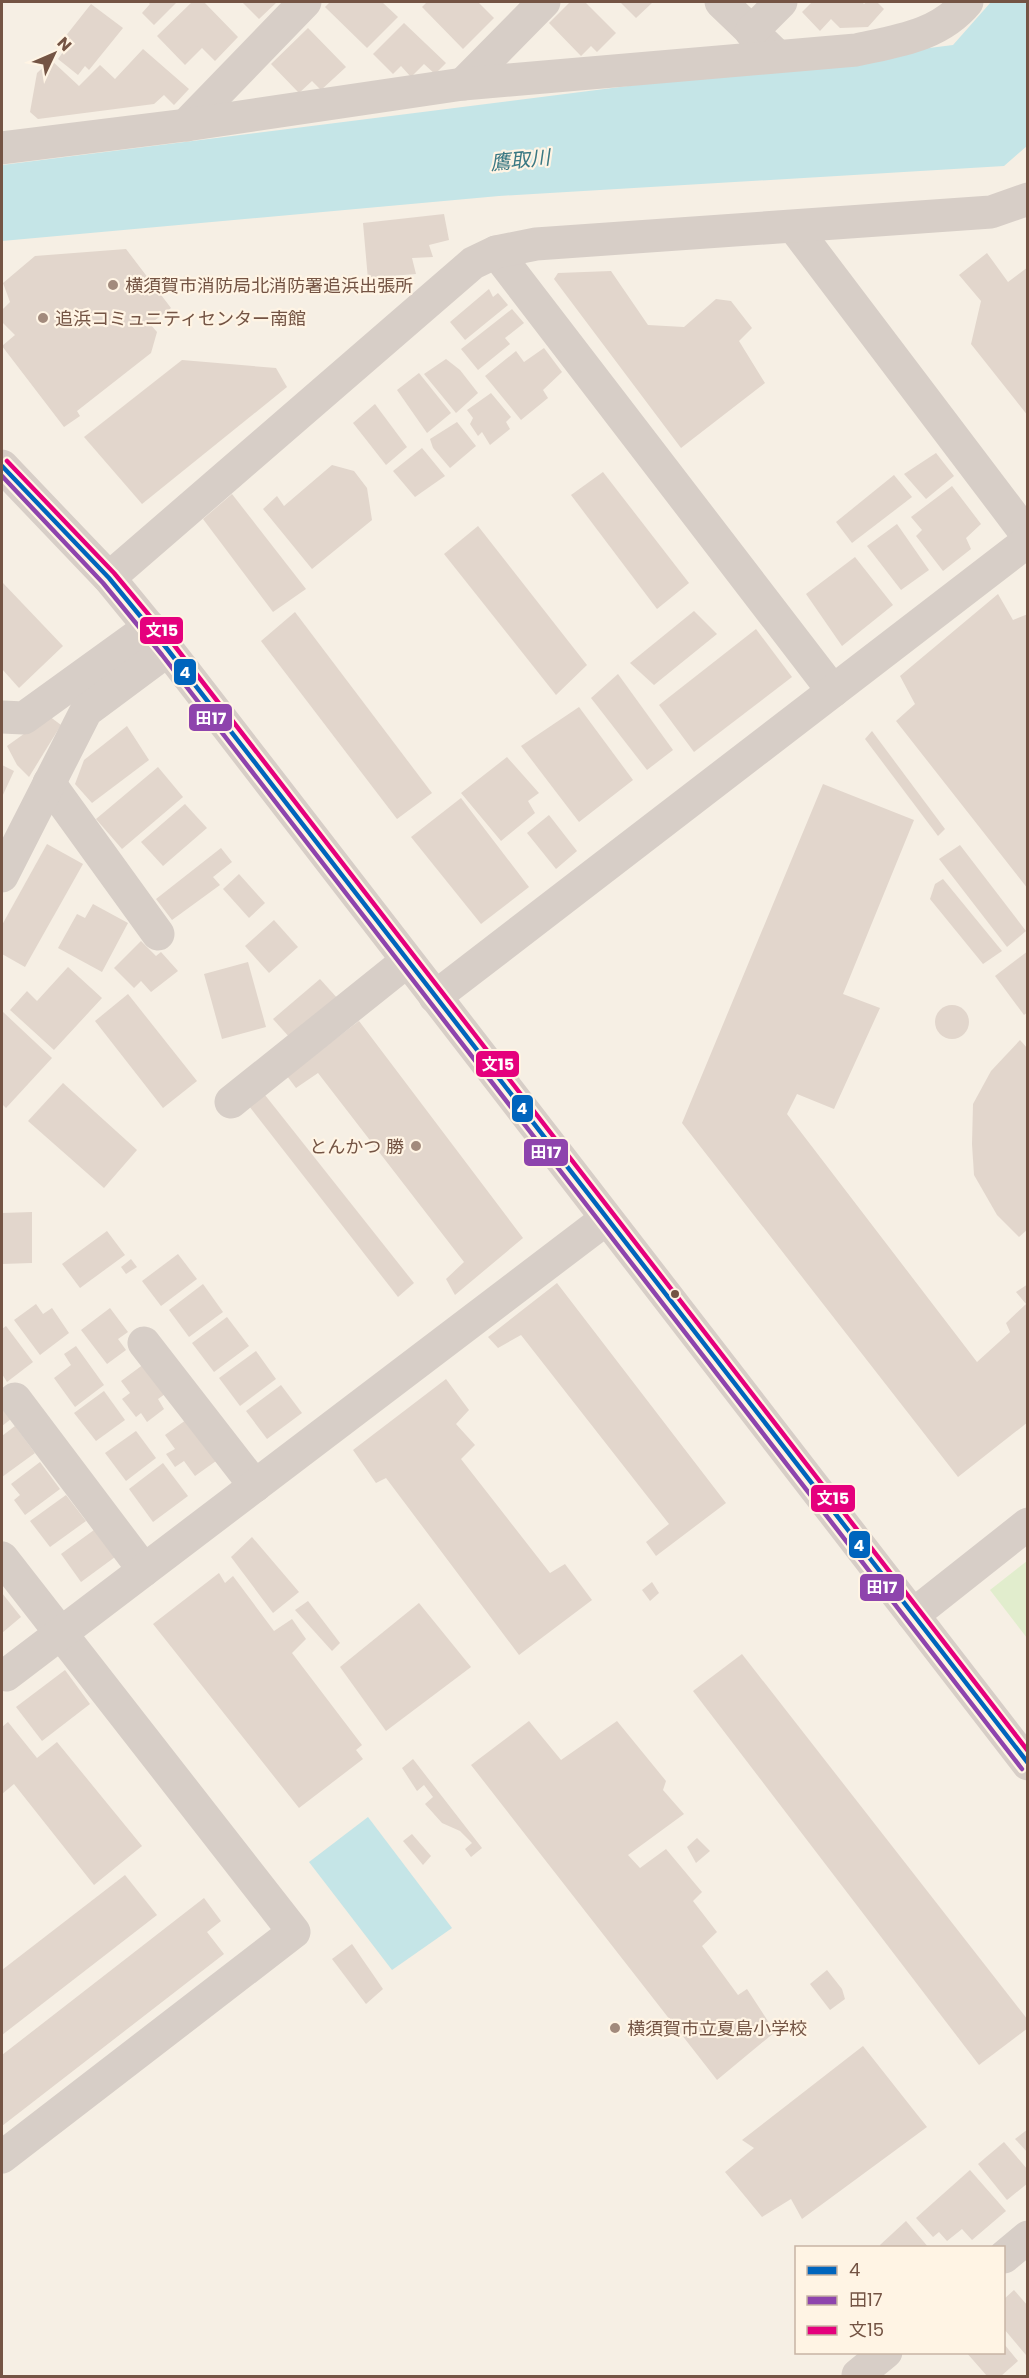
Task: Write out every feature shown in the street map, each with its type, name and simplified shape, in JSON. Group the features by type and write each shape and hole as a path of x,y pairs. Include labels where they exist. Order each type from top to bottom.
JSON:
{"street":[{"path":"186,125 305,2"},
{"path":"463,84 544,2"},
{"path":"721,2 776,55"},
{"path":"751,32 781,2"},
{"path":"2,148 186,125 463,84 776,55 856,50 905,40 936,29 957,14 967,2"},
{"path":"109,578 473,263 496,252 536,244 991,212 1028,199"},
{"path":"794,227 1028,536"},
{"path":"496,252 833,691"},
{"path":"2,466 109,578 159,639 1028,1764"},
{"path":"435,997 1028,541"},
{"path":"2,717 24,718 159,639"},
{"path":"2,876 86,711 159,639"},
{"path":"49,783 158,934"},
{"path":"231,1102 407,961"},
{"path":"6,1676 606,1219"},
{"path":"144,1343 255,1486"},
{"path":"15,1399 144,1570"},
{"path":"913,1615 1028,1524"},
{"path":"2,1558 294,1932 2,2157"},
{"path":"1005,2256 1028,2237"},
{"path":"858,2375 883,2354"}],"green space":[{"path":"1027,1561 1027,1638 990,1590"}],"water":[{"name":"鷹取川","path":"991,2 1027,2 1027,146 1004,166 499,196 2,241 2,165 953,45"},
{"path":"368,1817 452,1928 392,1970 309,1862"}],"building":[{"path":"148,2 177,2 154,25 142,13 150,4"},
{"path":"192,2 204,2 238,37 215,61 202,48 185,65 157,36"},
{"path":"242,2 277,2 259,19"},
{"path":"330,2 382,2 398,17 367,48 325,7"},
{"path":"427,2 478,2 494,18 463,49 422,7"},
{"path":"570,2 585,2 616,33 597,52 591,46 581,56 549,23"},
{"path":"620,2 653,2 636,18"},
{"path":"812,2 862,2 864,4 877,2 884,9 868,27 840,28 831,19 820,31 802,12"},
{"path":"91,4 123,28 89,70 85,66 78,75 58,59 63,52 57,47"},
{"path":"404,23 446,63 435,74 424,64 411,77 401,66 393,74 373,54"},
{"path":"308,28 346,67 321,90 312,81 299,93 271,64"},
{"path":"143,49 189,89 174,105 164,95 154,104 38,119 30,112 37,73 51,60 79,86 100,65 115,79"},
{"path":"444,214 449,240 429,245 433,257 412,258 416,274 391,276 393,286 369,291 363,223"},
{"path":"126,249 171,308 150,324 157,332 151,353 77,411 80,416 64,427 2,346 15,335 2,322 2,310 10,302 3,283 35,256"},
{"path":"987,253 1008,282 1028,267 1028,416 971,344 981,301 959,275"},
{"path":"611,271 648,325 684,327 716,299 731,301 752,328 739,341 765,383 681,448 554,279 558,273"},
{"path":"489,289 493,297 498,293 508,305 465,340 450,322"},
{"path":"512,309 524,323 505,338 510,344 478,370 461,349"},
{"path":"544,348 562,372 543,390 548,398 521,420 485,376 516,351 524,362"},
{"path":"446,359 460,370 478,393 456,413 424,374"},
{"path":"182,360 276,368 287,387 142,504 84,437"},
{"path":"419,373 451,413 427,433 397,390"},
{"path":"491,393 511,417 506,422 510,429 490,445 482,432 478,436 470,424 473,418 467,410"},
{"path":"375,404 407,447 386,465 353,423"},
{"path":"457,422 476,446 450,468 433,448 430,439"},
{"path":"422,448 445,476 415,497 393,471"},
{"path":"936,453 954,476 926,499 904,474"},
{"path":"332,465 354,471 367,488 372,520 312,569 263,509 277,496 284,506"},
{"path":"603,472 689,583 657,609 571,495"},
{"path":"894,475 912,497 852,543 836,522"},
{"path":"952,486 981,524 966,538 971,549 943,571 916,536 922,530 911,517"},
{"path":"232,494 306,589 273,612 203,519"},
{"path":"897,524 929,570 901,590 867,546"},
{"path":"478,526 587,665 556,695 444,554"},
{"path":"855,557 893,605 842,646 806,594"},
{"path":"2,582 63,646 19,688 2,669"},
{"path":"998,594 1013,620 1028,614 1028,889 896,721 915,704 900,676"},
{"path":"694,611 717,634 654,685 630,663"},
{"path":"295,612 432,793 397,819 261,641"},
{"path":"756,629 792,677 694,752 659,705"},
{"path":"618,674 673,750 647,770 591,698"},
{"path":"579,707 633,780 579,822 521,746"},
{"path":"49,716 61,725 29,777 17,765 7,746"},
{"path":"127,726 149,760 92,803 75,784 84,760"},
{"path":"872,731 945,829 938,836 865,739"},
{"path":"507,757 539,793 528,801 535,813 501,841 461,793"},
{"path":"2,765 14,771 2,797"},
{"path":"158,767 183,797 122,849 96,819"},
{"path":"823,784 914,820 843,994 880,1008 834,1109 797,1094 787,1114 977,1362 1010,1332 1006,1323 1026,1304 1016,1292 1028,1284 1028,1422 958,1477 682,1123"},
{"path":"461,798 529,887 481,924 411,837"},
{"path":"185,804 207,828 163,866 141,842"},
{"path":"549,815 577,851 556,869 527,833"},
{"path":"47,844 83,864 25,967 2,954 2,925"},
{"path":"960,845 1026,931 1007,947 939,859"},
{"path":"221,848 232,862 213,877 220,885 172,920 156,899"},
{"path":"239,874 265,903 249,918 223,889"},
{"path":"943,879 1002,951 983,964 930,899 935,884"},
{"path":"93,904 128,923 102,972 58,948 77,914 85,918"},
{"path":"274,920 298,947 269,973 245,946"},
{"path":"141,941 156,956 161,952 178,971 151,992 141,981 134,988 114,968"},
{"path":"1028,951 1028,1012 1024,1015 995,976"},
{"path":"248,962 266,1027 222,1039 204,974"},
{"path":"68,967 102,998 54,1050 10,1010 27,991 37,1001"},
{"path":"320,979 338,999 291,1039 273,1019"},
{"path":"128,994 197,1081 163,1108 95,1021"},
{"path":"952,1005 964,1010 969,1022 964,1034 952,1039 940,1034 935,1022 940,1010"},
{"path":"2,1011 52,1058 6,1108 2,1104"},
{"path":"359,1021 523,1238 455,1295 446,1279 464,1262 318,1073 296,1088 287,1076"},
{"path":"1020,1040 1028,1049 1028,1229 1019,1237 997,1215 974,1175 972,1144 973,1104 991,1071"},
{"path":"63,1083 137,1150 104,1188 28,1121"},
{"path":"265,1095 414,1283 398,1297 249,1106"},
{"path":"32,1212 32,1263 2,1264 2,1213"},
{"path":"107,1231 125,1255 80,1288 62,1264"},
{"path":"178,1254 197,1279 161,1306 142,1281"},
{"path":"131,1259 137,1267 126,1274 121,1267"},
{"path":"557,1283 726,1503 656,1556 646,1542 669,1524 521,1335 498,1348 488,1337"},
{"path":"203,1284 223,1312 189,1337 169,1310"},
{"path":"36,1304 43,1314 52,1308 69,1333 40,1355 14,1320"},
{"path":"110,1308 128,1332 118,1339 126,1350 107,1364 81,1330"},
{"path":"227,1317 249,1346 214,1372 192,1343"},
{"path":"6,1326 33,1362 7,1382 2,1374 2,1329"},
{"path":"76,1346 104,1385 75,1407 54,1378 71,1365 64,1354"},
{"path":"256,1351 276,1379 240,1406 219,1378"},
{"path":"144,1364 165,1394 158,1399 164,1409 147,1422 141,1413 136,1417 122,1399 130,1393 121,1381"},
{"path":"446,1379 469,1410 456,1424 475,1445 461,1459 550,1573 565,1564 592,1600 519,1655 386,1478 376,1483 353,1450"},
{"path":"281,1385 302,1413 267,1439 246,1411"},
{"path":"104,1391 125,1420 96,1441 74,1413"},
{"path":"2,1406 11,1419 2,1426"},
{"path":"186,1420 216,1461 195,1476 184,1461 175,1467 166,1454 175,1449 165,1435"},
{"path":"15,1426 35,1453 2,1477 2,1436"},
{"path":"136,1431 156,1458 126,1481 105,1453"},
{"path":"40,1462 60,1489 25,1515 14,1500 20,1495 11,1484"},
{"path":"163,1463 188,1496 153,1522 129,1489"},
{"path":"66,1495 86,1521 50,1547 30,1521"},
{"path":"94,1530 115,1557 81,1582 61,1554"},
{"path":"252,1537 299,1592 273,1613 231,1557"},
{"path":"219,1573 225,1583 233,1576 274,1631 292,1619 306,1639 292,1653 362,1745 356,1750 363,1759 299,1808 153,1624"},
{"path":"652,1582 659,1593 650,1601 642,1590"},
{"path":"2,1593 21,1617 2,1633"},
{"path":"308,1601 340,1643 332,1651 295,1610"},
{"path":"419,1603 471,1667 386,1731 340,1667"},
{"path":"742,1654 1028,2020 1028,2028 979,2065 693,1691"},
{"path":"65,1670 90,1704 42,1741 16,1707"},
{"path":"529,1721 561,1760 617,1721 666,1781 663,1790 684,1814 628,1855 640,1868 666,1849 702,1892 693,1901 717,1932 702,1946 738,1995 747,1989 775,2032 717,2080 471,1765"},
{"path":"8,1722 37,1758 57,1742 142,1846 94,1885 14,1784 2,1794 2,1727"},
{"path":"413,1759 482,1848 471,1857 465,1849 472,1843 460,1831 442,1823 425,1804 433,1797 424,1785 417,1791 402,1768"},
{"path":"412,1834 431,1856 423,1865 403,1841"},
{"path":"697,1838 710,1851 696,1863 687,1847"},
{"path":"125,1875 157,1915 2,2035 2,1970"},
{"path":"204,1898 221,1921 207,1932 224,1954 2,2126 2,2055"},
{"path":"352,1944 383,1989 366,2004 332,1959"},
{"path":"827,1970 842,1989 845,1999 830,2010 810,1984"},
{"path":"863,2046 927,2127 802,2219 791,2199 762,2217 725,2172 754,2148 742,2140"},
{"path":"1028,2129 1028,2153 1015,2139"},
{"path":"1004,2142 1028,2170 1028,2183 1007,2200 978,2164"},
{"path":"970,2170 1006,2211 972,2240 962,2229 947,2241 939,2232 933,2237 916,2218"},
{"path":"906,2221 927,2246 881,2246"},
{"path":"1014,2290 1028,2306 1026,2355 1005,2330 1005,2298"},
{"path":"1005,2345 1018,2361 1001,2376 987,2376 968,2354 1005,2354"}],"transit line":[{"name":"文15","path":"7,461 114,573 174,645 1028,1751"},
{"name":"4","path":"2,466 109,578 168,650 1028,1763"},
{"name":"田17","path":"2,476 103,583 162,655 1022,1769"}],"place":[{"name":"横須賀市消防局北消防署追浜出張所","path":"113,285"},
{"name":"追浜コミュニティセンター南館","path":"43,318"},
{"name":"とんかつ 勝","path":"416,1146"},
{"name":"横須賀市立夏島小学校","path":"615,2028"}]}
